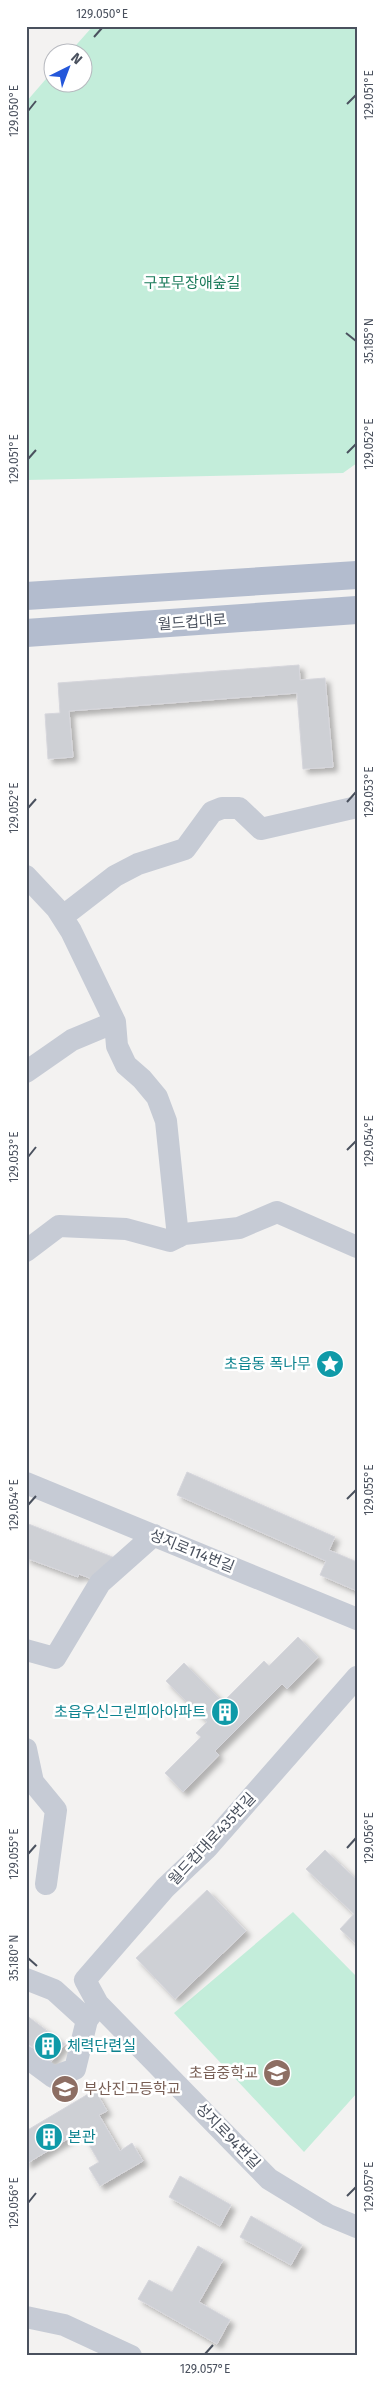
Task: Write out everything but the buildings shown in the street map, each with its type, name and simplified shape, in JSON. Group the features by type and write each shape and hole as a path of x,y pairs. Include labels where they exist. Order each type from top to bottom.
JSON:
{"main road":[{"path":"327,577 357,563"},
{"path":"26,596 357,575"},
{"name":"월드컵대로","path":"26,633 357,610"}],"street":[{"path":"62,917 123,872 138,864 185,849 212,812 222,808 239,808 261,830 357,807"},
{"path":"26,876 62,917 94,975 115,1022 117,1046 126,1065 142,1079 157,1097 166,1121 178,1237"},
{"path":"26,1072 72,1040 115,1022"},
{"path":"26,1251 59,1226 126,1229 170,1242 184,1234 239,1228 277,1212 357,1247"},
{"name":"성지로114번길","path":"26,1482 357,1619"},
{"path":"26,1650 55,1658 100,1583 154,1535"},
{"name":"월드컵대로435번길","path":"93,2012 85,1980 165,1888 207,1848 357,1677"},
{"path":"26,1749 33,1782 56,1810 46,1884"},
{"name":"성지로94번길","path":"26,1979 54,1990 93,2012 269,2179 328,2215 357,2227"},
{"path":"26,2057 53,2077 75,2068 93,2012"},
{"path":"26,2317 64,2326 131,2356"}],"green space":[{"name":"구포무장애숲길","path":"93,26 357,26 357,463 343,473 26,480 26,102 42,84 42,92 92,92 92,42 79,42"},
{"path":"293,1912 357,1977 357,2093 304,2152 174,2013"}],"place":[{"name":"초읍동 폭나무","path":"330,1364"},
{"name":"초읍우신그린피아아파트","path":"225,1712"},
{"name":"체력단련실","path":"48,2046"},
{"name":"초읍중학교","path":"277,2073"},
{"name":"부산진고등학교","path":"65,2089"},
{"name":"본관","path":"49,2137"}]}
